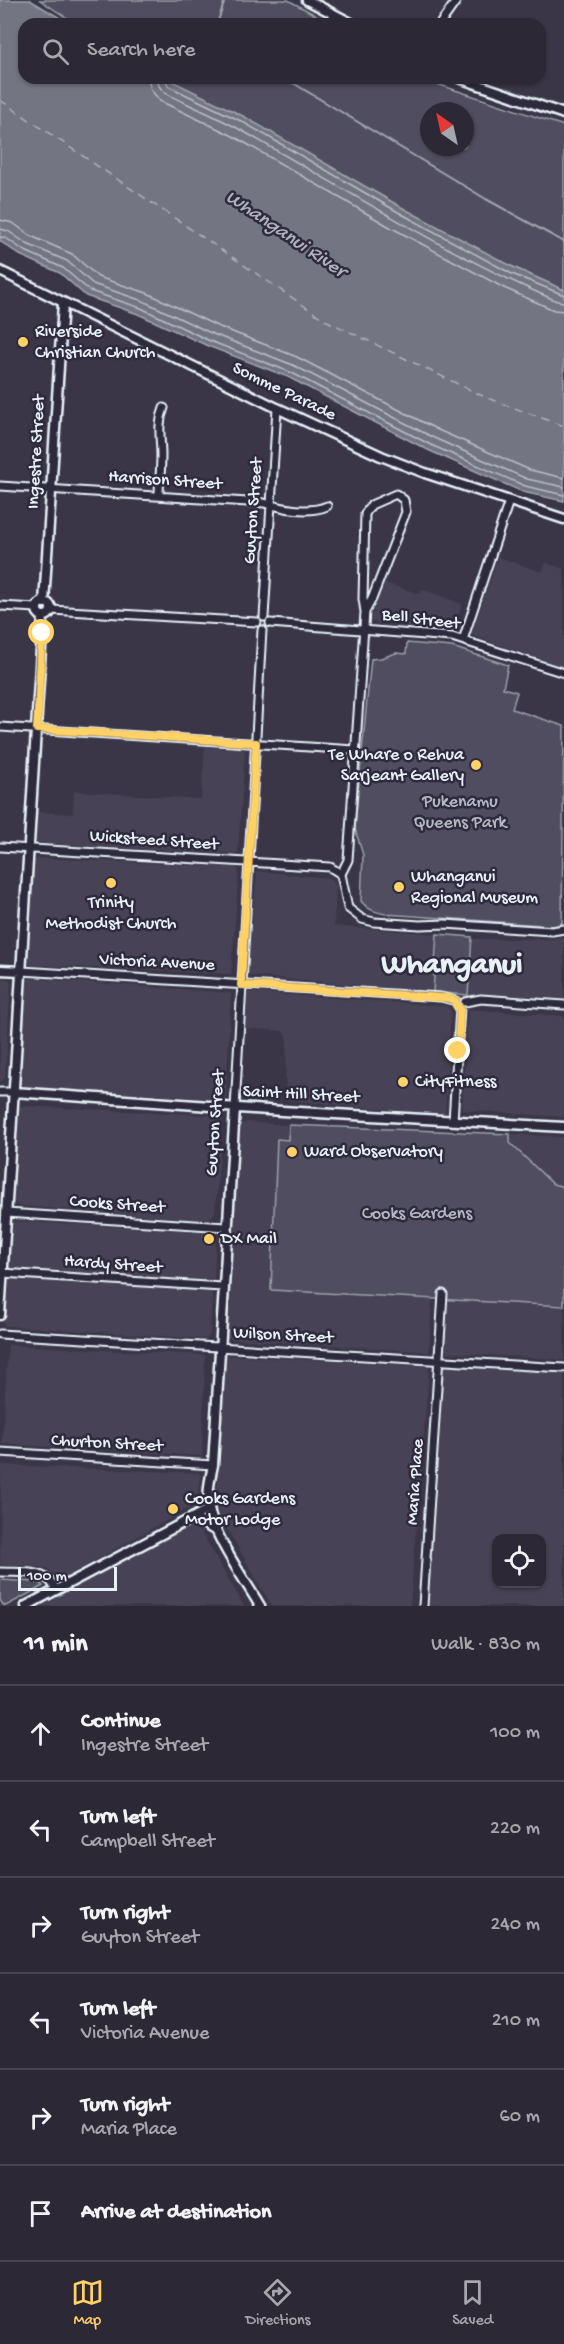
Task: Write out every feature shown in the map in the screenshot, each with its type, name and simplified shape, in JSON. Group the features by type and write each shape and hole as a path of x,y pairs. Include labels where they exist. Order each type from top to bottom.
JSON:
{"main road":[{"path":"307,0 342,18"},
{"path":"476,84 564,114"},
{"name":"Somme Parade","path":"0,272 277,408 410,468 564,519"},
{"name":"Ingestre Street","path":"0,1315 63,303"},
{"name":"Victoria Avenue","path":"0,970 22,971"},
{"name":"Saint Hill Street","path":"14,1092 235,1108 564,1127"},
{"name":"Guyton Street","path":"235,1108 222,1287 213,1465 208,1487 209,1509 216,1531 260,1606"},
{"path":"26,1606 209,1509"},
{"path":"189,1520 201,1522 216,1531"}],"street":[{"path":"444,18 457,0"},
{"path":"159,496 161,457 159,431 164,408"},
{"name":"Guyton Street","path":"264,617 277,408"},
{"name":"Harrison Street","path":"0,486 159,496 317,510 327,506"},
{"path":"365,612 405,516 406,504 400,496 394,494 368,508 365,514 363,599 365,612 356,750 348,860 341,874 346,903 351,911 362,919 374,922 552,931 564,929"},
{"path":"463,639 509,501"},
{"path":"0,606 256,622"},
{"path":"260,617 264,617 270,623 262,630 256,622 260,617"},
{"name":"Bell Street","path":"270,623 463,639 564,673"},
{"name":"Guyton Street","path":"235,1108 262,630"},
{"path":"0,727 356,750"},
{"name":"Wicksteed Street","path":"0,847 330,867 341,874"},
{"name":"Victoria Avenue","path":"22,971 441,997 460,1003 481,999 564,1005"},
{"path":"453,1121 460,1003"},
{"name":"Saint Hill Street","path":"0,1092 14,1092"},
{"name":"Cooks Street","path":"6,1213 226,1227"},
{"name":"Hardy Street","path":"2,1273 222,1287"},
{"name":"Maria Place","path":"423,1606 442,1294"},
{"name":"Wilson Street","path":"0,1334 564,1368"},
{"name":"Churton Street","path":"0,1452 213,1465"},
{"path":"0,1572 43,1575 51,1580 56,1589"}],"shaded area":[{"path":"498,557 542,572 546,563 564,569 564,667 471,635"},
{"path":"385,583 420,594 422,589 462,604 453,632 369,622"},
{"path":"205,747 243,749 245,752 238,852 236,854 38,843 36,841 36,812 73,814 74,791 201,799"},
{"path":"38,858 235,867 239,870 231,974 30,965 27,961 34,861"},
{"path":"257,871 329,878 336,885 334,926 437,934 433,992 250,976 247,973"},
{"path":"564,936 564,999 468,995 472,939 553,939"},
{"path":"29,978 231,993 226,1095 220,1099 25,1087 19,1082 23,981"},
{"path":"0,979 8,979 11,982 5,1078 0,1083"},
{"path":"245,993 447,1006 451,1011 445,1115 285,1100 287,1036 282,1031 243,1028"},
{"path":"468,1009 564,1016 564,1117 462,1110"},
{"path":"21,1106 213,1115 222,1121 215,1213 208,1220 18,1206 14,1201 19,1108"},
{"path":"246,1122 289,1125 288,1140 277,1139 272,1289 432,1300 429,1352 230,1339 223,1335 240,1126"},
{"path":"510,1134 564,1137 564,1187 553,1184 510,1143"},
{"path":"12,1221 214,1232 216,1235 214,1281 210,1284 7,1269 5,1266 8,1224"},
{"path":"7,1278 209,1291 212,1293 210,1335 206,1339 6,1326 3,1323"},
{"path":"444,1300 564,1306 564,1360 442,1352"},
{"path":"8,1345 205,1355 202,1456 2,1444"},
{"path":"222,1356 425,1366 429,1369 410,1606 272,1606 217,1509"},
{"path":"444,1366 564,1374 564,1606 426,1606 440,1369"},
{"path":"1,1465 200,1473 198,1503 60,1580 47,1568 0,1565"},
{"path":"190,1525 199,1528 244,1606 39,1606"}],"green space":[{"path":"40,0 288,0 321,18 67,18"},
{"path":"168,84 437,84 564,126 564,290 460,243"},
{"name":"Pukenamu Queens Park","path":"407,643 452,647 508,665 503,688 517,692 512,709 564,726 562,923 555,926 386,914 366,907 361,901 363,855 355,829 371,659 396,653 406,654"},
{"path":"437,934 472,937 468,995 433,992"},
{"name":"Cooks Gardens","path":"289,1125 510,1134 510,1143 553,1184 564,1187 564,1306 271,1290 277,1139 288,1140"},
{"path":"37,1578 41,1579 43,1586 6,1606 3,1605 0,1600 0,1580 36,1582"}],"water":[{"name":"Whanganui River","path":"0,0 30,0 60,18 18,18 18,84 178,84 243,116 401,207 515,268 564,290 564,501 523,492 428,450 288,377 208,346 138,314 86,296 60,273 20,255 0,241"}],"waterway":[{"path":"219,18 225,0"},
{"path":"295,84 486,199 564,242"}],"ferry route":[{"path":"0,100 325,320 487,398 564,426"}],"place":[{"name":"Riverside Christian Church","path":"23,342"},
{"name":"Te Whare o Rehua Sarjeant Gallery","path":"476,765"},
{"name":"Trinity Methodist Church","path":"111,883"},
{"name":"Whanganui Regional Museum","path":"399,887"},
{"name":"CityFitness","path":"403,1082"},
{"name":"Ward Observatory","path":"292,1152"},
{"name":"DX Mail","path":"209,1239"},
{"name":"Cooks Gardens Motor Lodge","path":"173,1509"}],"district":[{"name":"Whanganui","path":"452,966"}],"route":[{"path":"42,633 37,729 256,743 241,985 447,998 456,1001 456,1006 460,1008 458,1051"}]}
